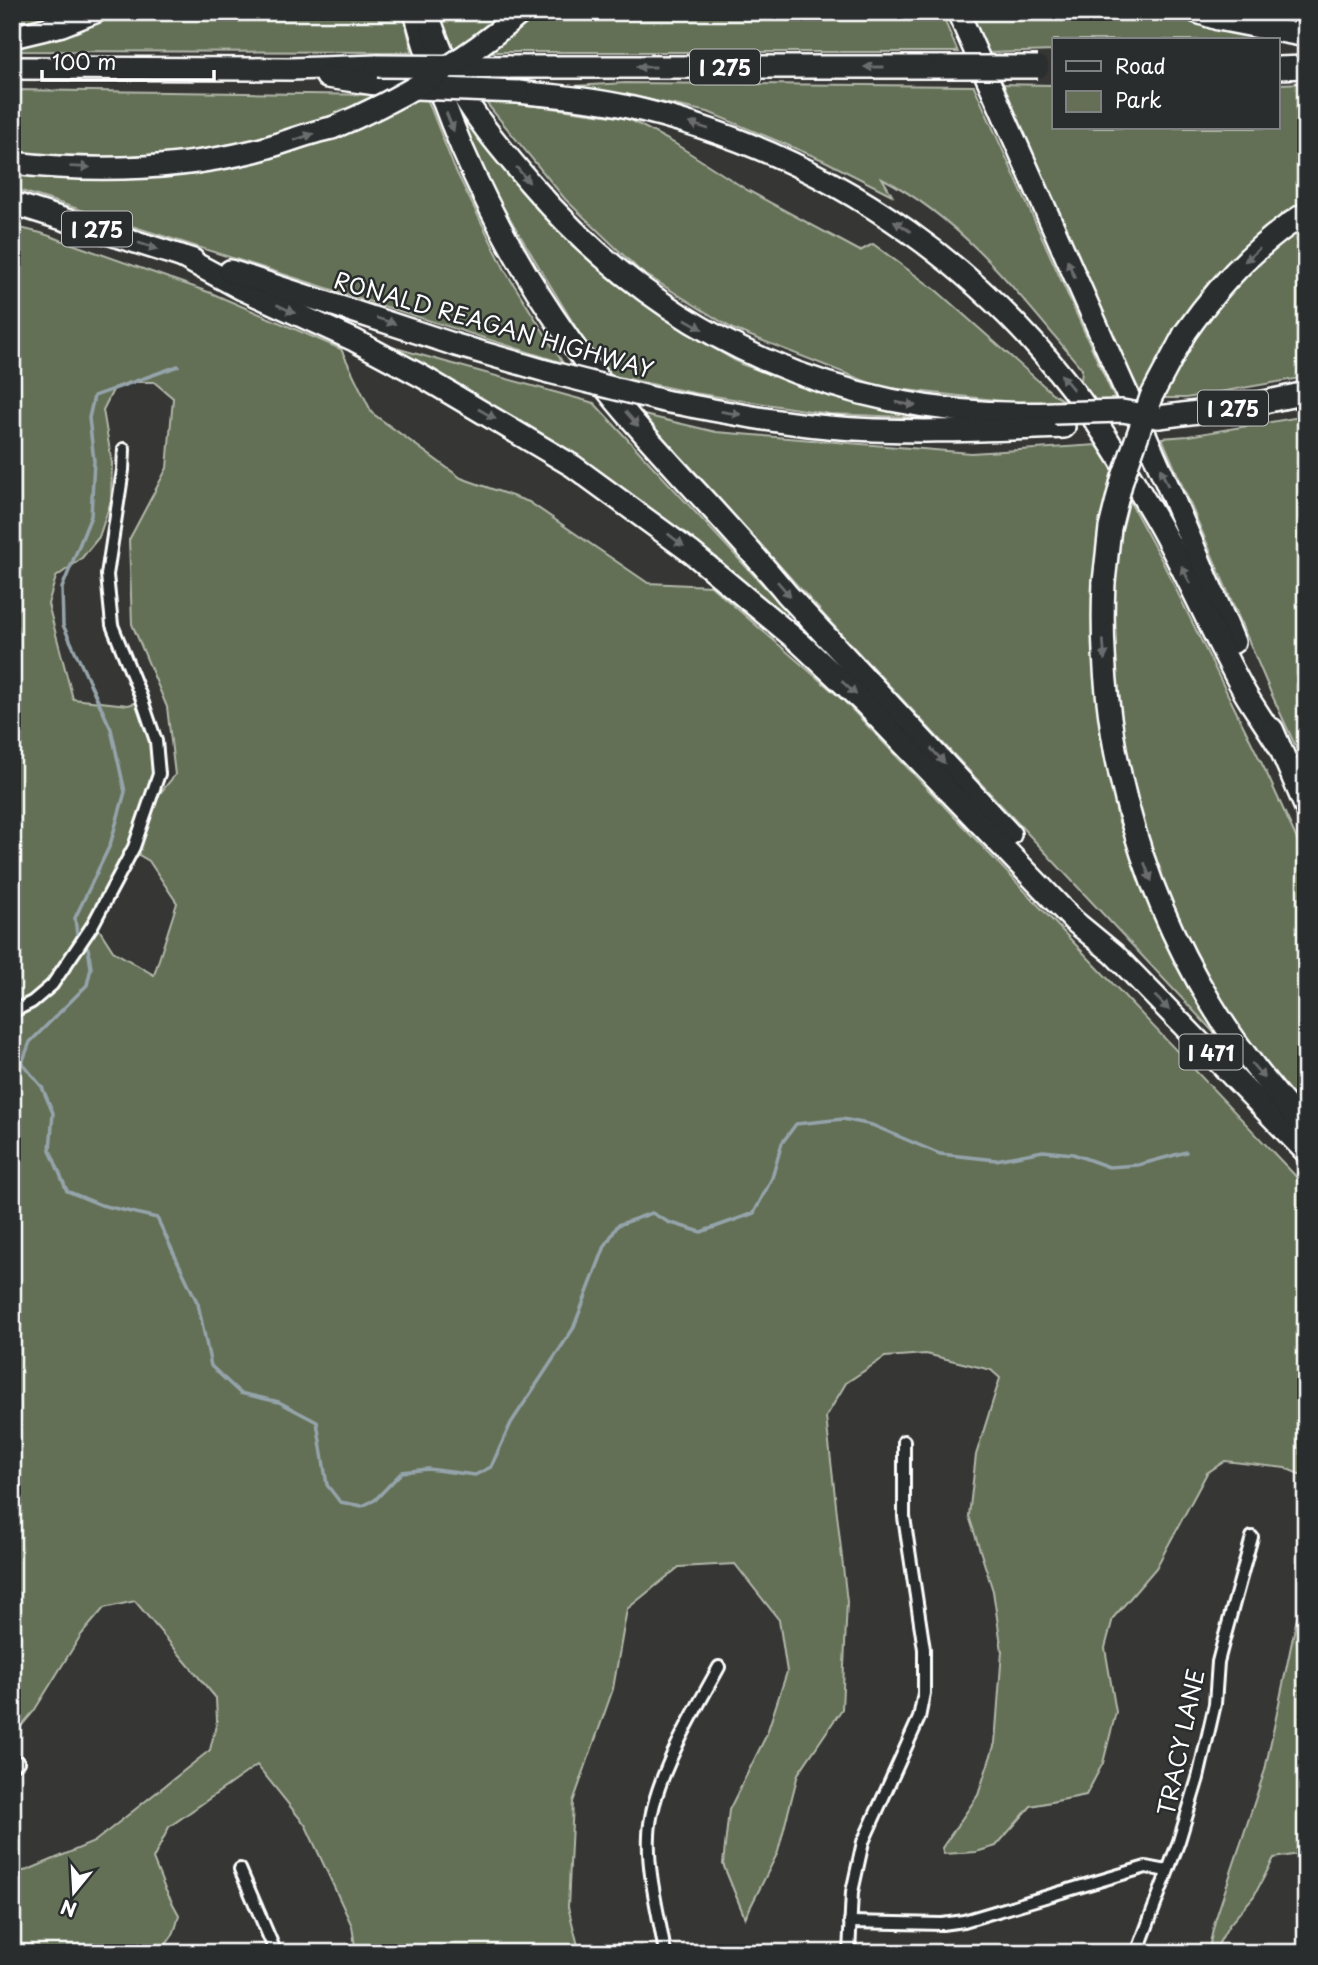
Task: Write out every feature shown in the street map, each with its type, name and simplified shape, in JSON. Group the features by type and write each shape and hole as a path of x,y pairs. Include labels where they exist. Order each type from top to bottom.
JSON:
{"highway":[{"path":"12,37 62,25 95,12"},
{"path":"415,12 438,92 461,148 533,285 584,360 631,419 757,556 787,594 1086,915 1114,954"},
{"path":"427,12 455,82 494,140 554,211 626,276 689,321 769,363 836,388 939,409 1059,420"},
{"path":"12,163 110,168 179,164 255,151 332,128 414,89 479,47 522,12"},
{"path":"958,12 1167,484 1306,808"},
{"path":"1197,12 1218,19 1306,36"},
{"path":"1280,68 1306,67"},
{"name":"I 275","path":"12,68 1046,68"},
{"path":"291,69 372,85 518,92 622,105 709,130 764,151 822,178 909,230 960,270 1007,314 1071,385 1160,526 1245,694 1277,743"},
{"name":"RONALD REAGAN HIGHWAY","path":"12,203 549,372 664,401 769,419 865,429 932,432 1059,420 1159,417 1245,406 1306,393"},
{"path":"1306,213 1271,237 1209,299 1185,333 1151,397 1122,480 1110,528 1102,632 1113,739 1128,809 1147,871 1186,957 1213,1006 1249,1060 1306,1129"},
{"path":"181,256 242,289 354,340 423,377 577,468 649,519 799,642 864,703 1074,920 1114,954"},
{"name":"I 471","path":"1114,954 1306,1152"}],"street":[{"path":"12,1012 32,1002 52,985 92,926 134,847 159,774 156,741 112,625 107,575 124,449"},
{"path":"849,1953 852,1892 863,1842 919,1718 924,1693 924,1649 904,1517 904,1441"},
{"name":"TRACY LANE","path":"1137,1953 1179,1841 1198,1778 1214,1704 1218,1662 1252,1537"},
{"path":"665,1953 650,1858 651,1812 666,1768 719,1667"},
{"path":"850,1922 942,1924 964,1921 1146,1867 1167,1871"},
{"path":"240,1869 276,1953"}],"green space":[{"path":"12,12 74,12 12,30"},
{"path":"118,12 403,12 412,52 12,51 12,47 61,36"},
{"path":"437,12 512,12 455,51"},
{"path":"536,12 941,12 958,52 487,52"},
{"path":"969,12 1174,12 1221,30 1258,38 1052,38 1052,51 988,53"},
{"path":"1223,12 1306,12 1306,27"},
{"path":"625,83 974,86 1117,404 1096,405 1081,381 1082,369 1015,289 966,239 912,196 882,178 892,195 823,160 708,112 573,86"},
{"path":"1306,83 1306,201 1283,213 1231,260 1142,396 1107,325 1001,84 1052,85 1052,130 1280,130 1280,84"},
{"path":"12,90 386,95 268,142 141,161 12,157"},
{"path":"417,95 426,96 454,167 506,272 563,363 12,188 12,173 122,180 233,166 332,139"},
{"path":"452,97 540,210 614,282 683,330 741,364 832,396 930,418 830,414 694,393 609,375 598,364 490,186"},
{"path":"483,99 627,118 674,143 747,190 860,251 873,244 937,291 1052,393 1073,407 880,387 733,329 640,271 565,199"},
{"path":"1306,222 1306,377 1186,398 1158,398 1178,359 1237,281"},
{"path":"12,226 41,233 211,293 341,349 372,413 461,478 529,502 648,583 711,586 845,702 1306,1187 1306,1477 1285,1468 1225,1461 1207,1473 1156,1568 1113,1618 1105,1648 1116,1712 1103,1763 1086,1795 1031,1806 996,1846 976,1852 944,1854 942,1848 978,1795 995,1743 1002,1651 993,1591 969,1516 976,1455 1000,1378 991,1370 926,1354 885,1357 846,1383 826,1417 847,1602 842,1709 798,1774 778,1852 745,1918 723,1864 729,1810 766,1736 787,1672 779,1620 735,1564 679,1567 627,1609 613,1689 573,1802 568,1907 580,1953 356,1953 352,1926 306,1826 257,1765 169,1827 153,1859 179,1915 175,1929 165,1945 152,1951 135,1953 12,1953 12,1873 28,1870 94,1842 210,1750 217,1721 216,1698 135,1601 104,1608 81,1635 34,1711 12,1737 12,1567 17,1507 12,1492 12,1017 51,995 97,926 113,951 154,975 177,903 149,861 134,852 156,798 175,775 167,707 132,624 129,540 167,468 173,398 154,382 130,382 114,388 103,410 112,463 111,501 99,537 81,559 56,577 48,604 73,699 128,705 139,702 153,743 154,769 138,823 90,921 52,975 33,995 12,1007"},
{"path":"374,342 594,403 788,612 784,619 647,507 518,419"},
{"path":"640,414 716,432 971,453 1097,445 1113,470 1098,553 1092,631 1102,729 1118,820 1147,895 1233,1053 843,636"},
{"path":"1306,416 1306,769 1162,438"},
{"path":"1124,491 1161,559 1306,859 1306,1114 1259,1060 1200,970 1148,856 1122,757 1110,583"},
{"path":"1306,1591 1306,1853 1274,1858 1254,1896 1229,1925 1214,1952 1210,1943 1215,1921 1265,1770 1299,1608"}],"waterway":[{"path":"77,935 75,918 110,845 125,792 111,729 63,625 62,588 91,516 94,461 89,418 94,396 178,366"},
{"path":"88,948 91,968 87,985 30,1042 22,1063 42,1087 53,1113 50,1150 67,1191 101,1205 157,1218 198,1304 211,1366 240,1393 279,1402 317,1422 327,1485 340,1502 362,1506 375,1500 402,1472 428,1469 475,1475 491,1467 511,1423 573,1329 605,1246 618,1225 652,1213 668,1222 701,1232 754,1213 772,1178 782,1143 796,1124 843,1119 872,1125 940,1154 996,1160 1043,1151 1073,1154 1109,1167 1138,1165 1186,1152"}]}
